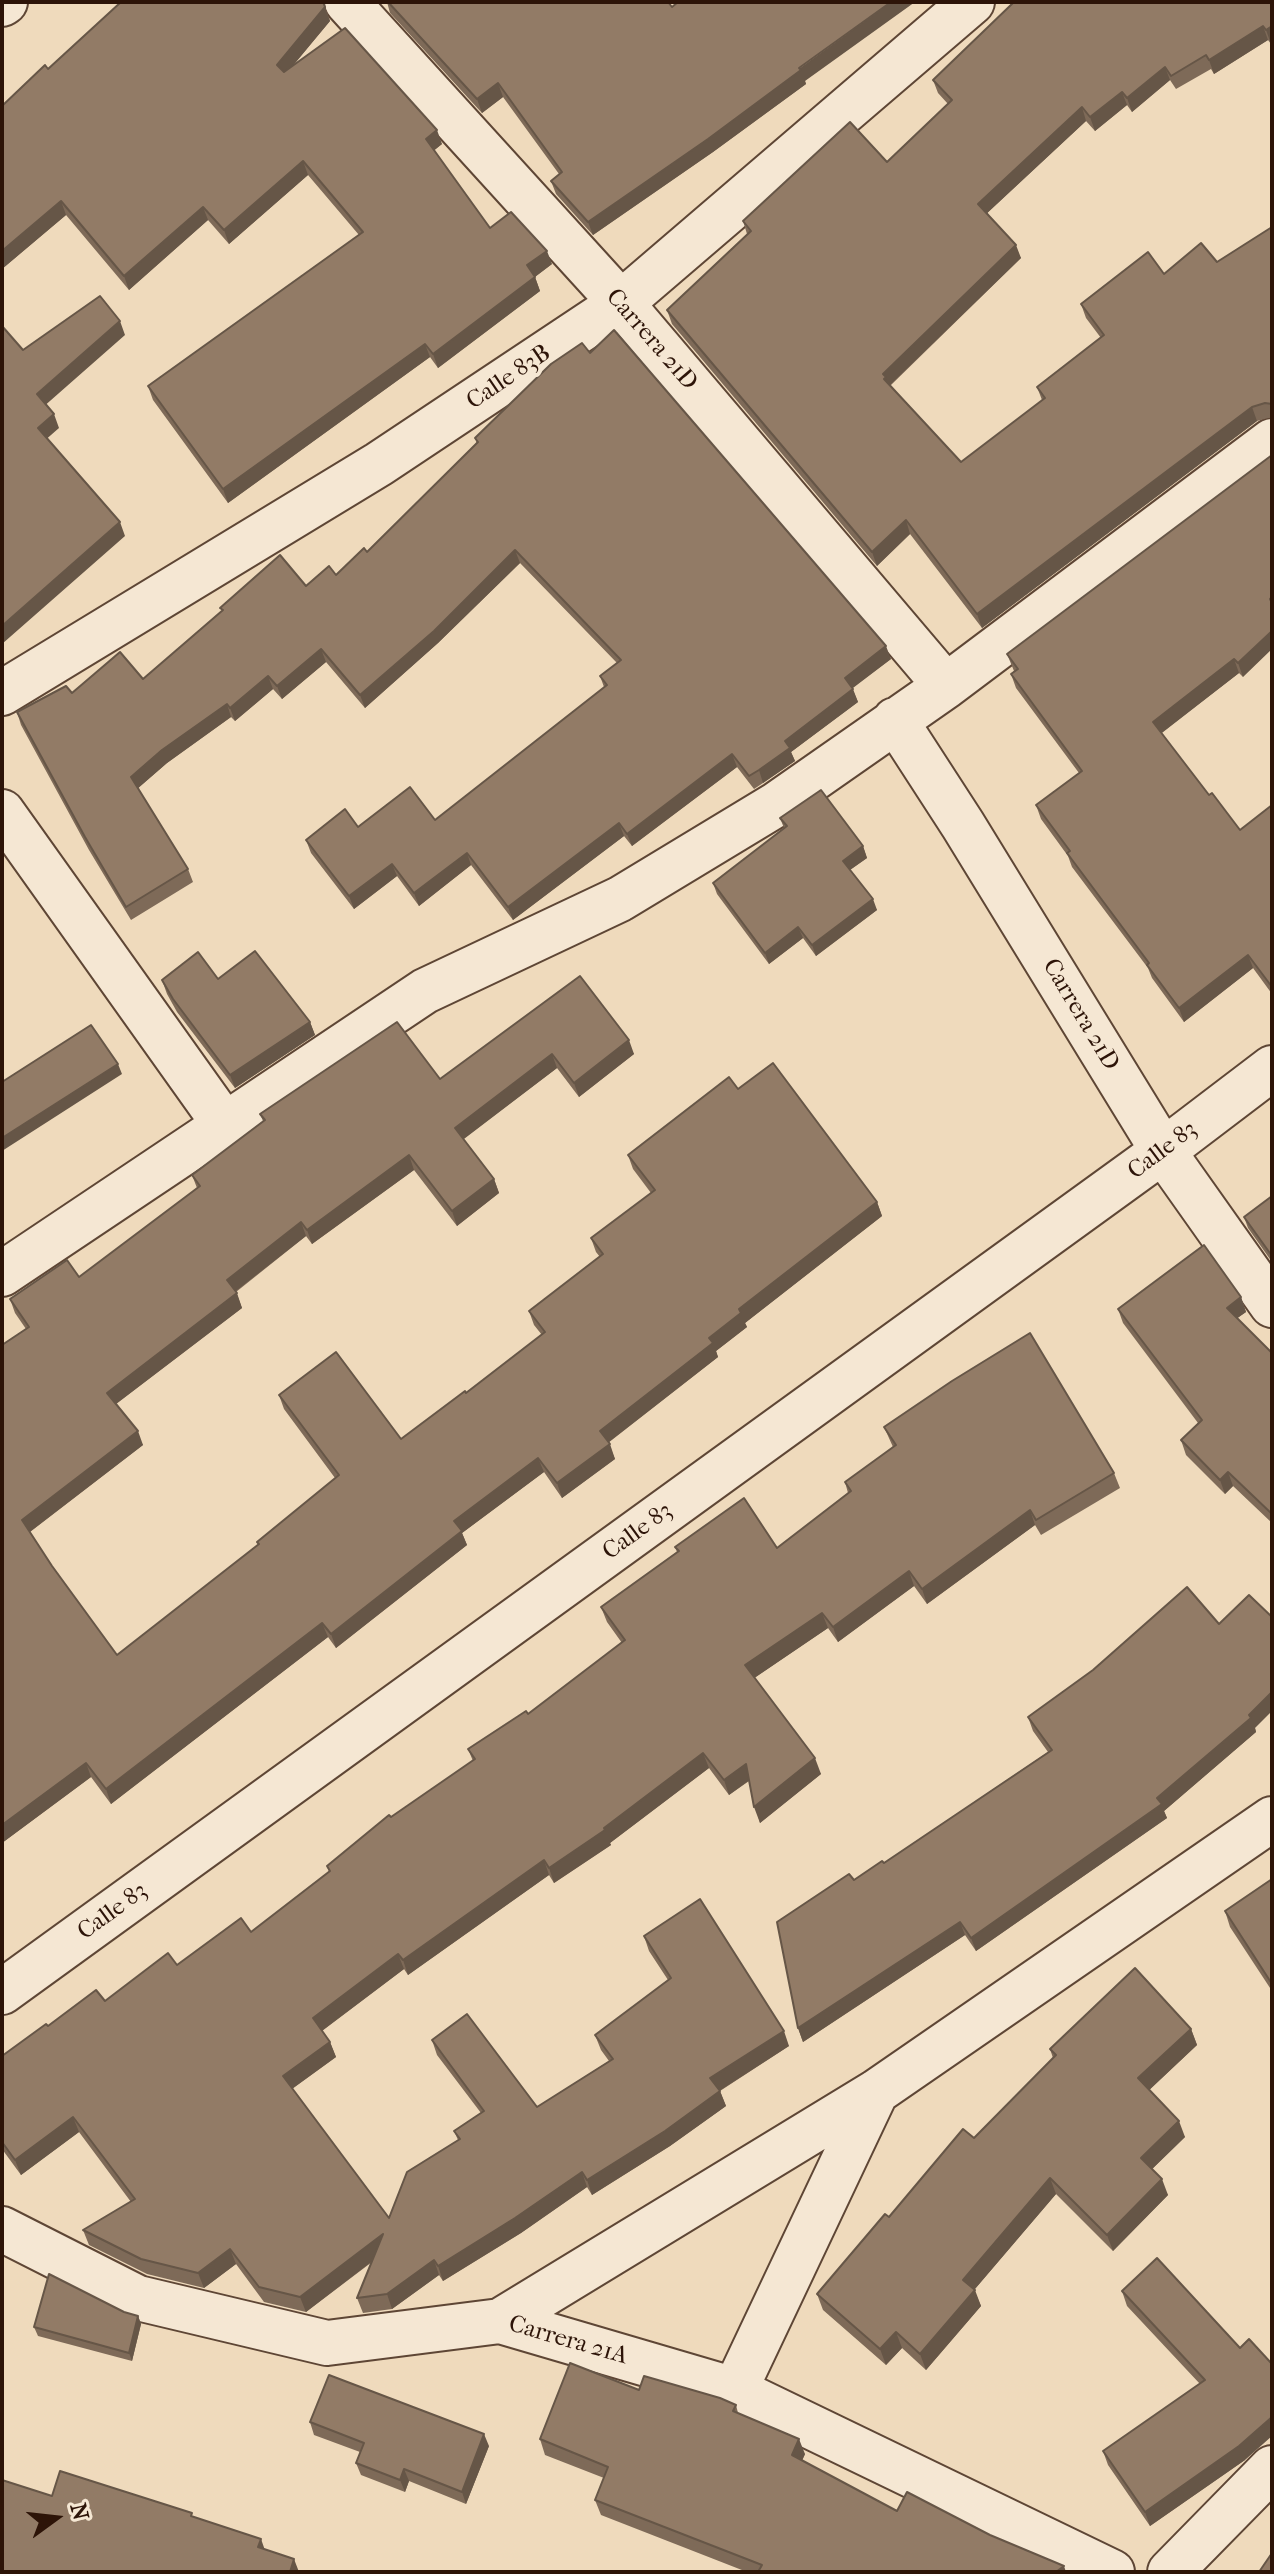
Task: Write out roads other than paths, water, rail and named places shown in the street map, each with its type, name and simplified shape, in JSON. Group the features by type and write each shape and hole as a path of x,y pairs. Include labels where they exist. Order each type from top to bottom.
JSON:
{"street":[{"name":"Carrera 21D","path":"347,2 621,303 946,686"},
{"name":"Calle 83B","path":"2,693 379,464 621,303 957,6"},
{"path":"2,1274 425,991 620,899 777,804 946,686 1272,441"},
{"name":"Carrera 21D","path":"895,720 1163,1151 1272,1305"},
{"path":"2,812 225,1125"},
{"name":"Calle 83","path":"2,1992 1163,1151 1272,1068"},
{"path":"500,2321 876,2092 1272,1819"},
{"path":"735,2390 876,2092"},
{"name":"Carrera 21A","path":"2,2229 138,2298 327,2343 500,2321 735,2390 1112,2572"},
{"path":"1170,2572 1272,2468"}]}
